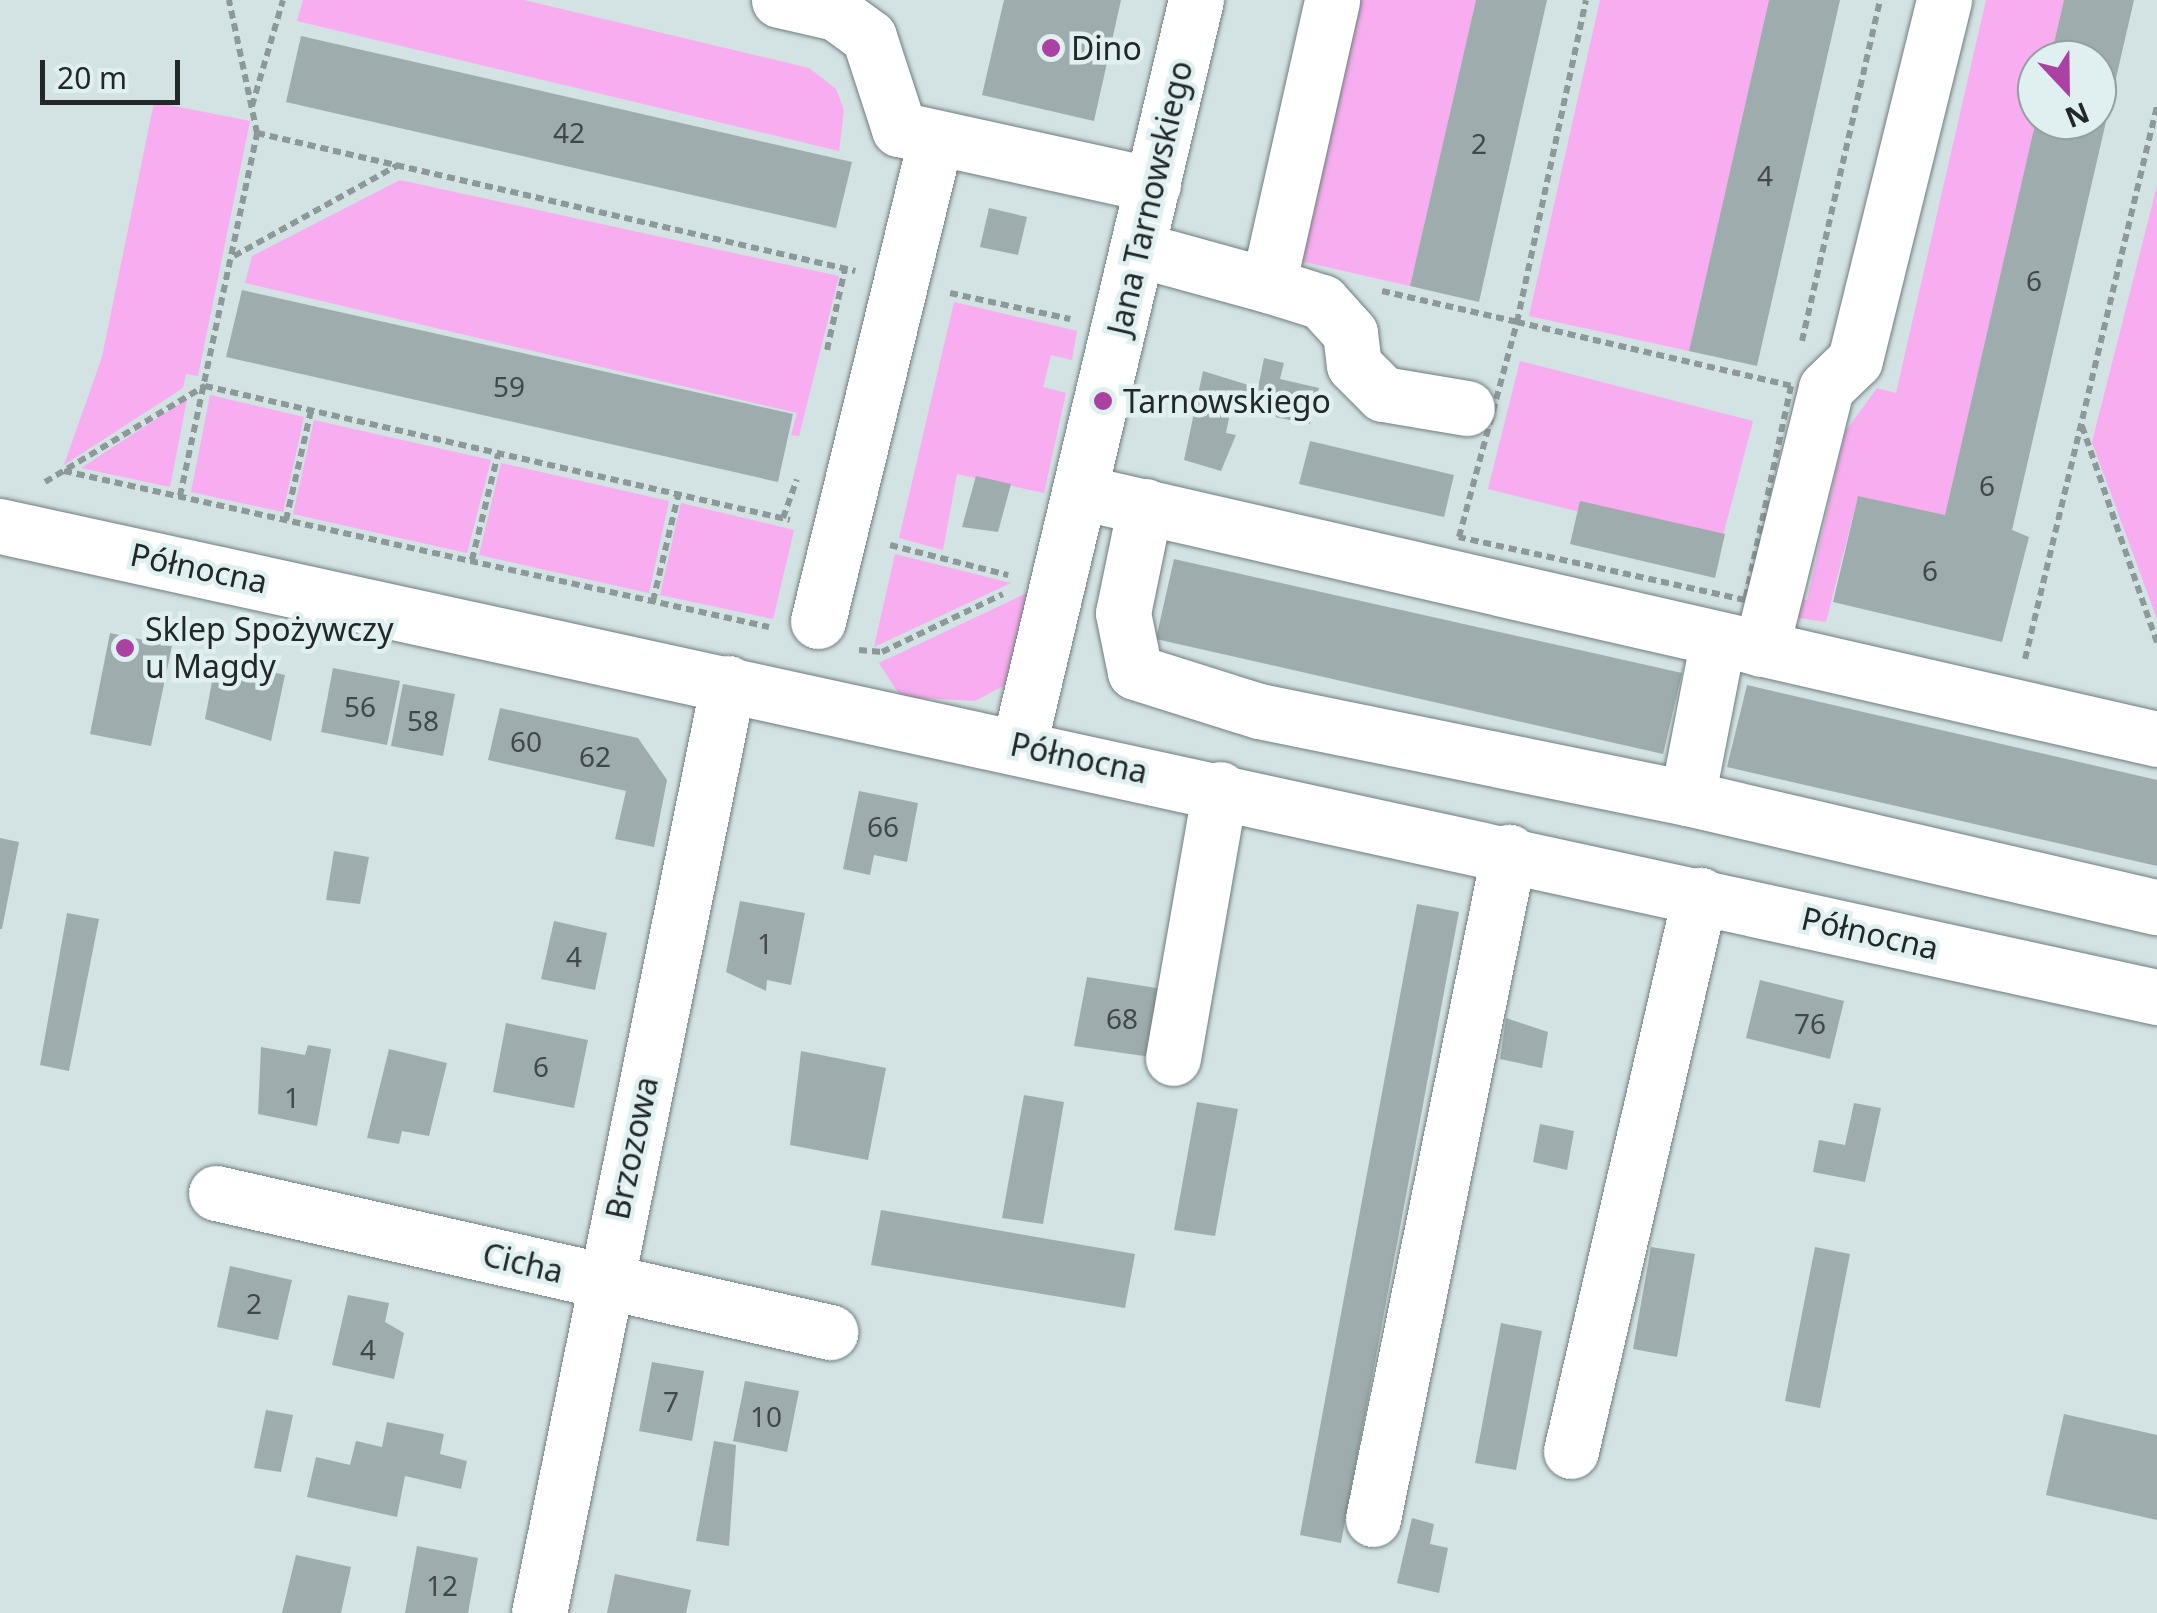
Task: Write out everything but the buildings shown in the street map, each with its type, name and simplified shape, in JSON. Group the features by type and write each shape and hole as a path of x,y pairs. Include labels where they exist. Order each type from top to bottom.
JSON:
{"street":[{"path":"779,0 836,12 869,37 900,129 1153,185"},
{"name":"Jana Tarnowskiego","path":"1020,745 1045,582 1080,492 1196,0"},
{"path":"1268,285 1332,0"},
{"path":"1687,798 1826,388 1855,360 1944,0"},
{"path":"818,634 838,532 907,284 936,138"},
{"path":"1137,249 1322,302 1350,333 1354,365 1383,394 1467,408"},
{"path":"1080,492 2157,739"},
{"path":"1145,506 1123,613 1136,672 1259,711 1687,798 2157,908"},
{"name":"Północna","path":"0,526 1020,745 2157,997"},
{"name":"Brzozowa","path":"539,1613 604,1282 707,678"},
{"path":"1173,1058 1220,789"},
{"path":"1374,1519 1509,852"},
{"path":"1571,1451 1700,895"},
{"name":"Cicha","path":"216,1193 830,1332"}],"path":[{"path":"180,496 257,133 228,0"},
{"path":"252,107 284,0"},
{"path":"1586,0 1517,322 1459,537 1746,600 1796,367"},
{"path":"1800,348 1880,0"},
{"path":"2022,674 2157,106"},
{"path":"257,133 1090,324"},
{"path":"232,256 398,164"},
{"path":"1366,287 1791,386"},
{"path":"205,386 1045,582 882,652 818,634 701,612 62,470 205,386"},
{"path":"286,520 311,411"},
{"path":"2081,424 2157,642"},
{"path":"472,560 498,454"},
{"path":"653,601 678,496"},
{"path":"701,612 707,678"}],"shaded area":[{"path":"303,0 524,0 809,68 836,89 844,110 839,151 297,21"},
{"path":"1353,0 1476,0 1410,286 1296,260"},
{"path":"1600,0 1769,0 1689,351 1529,316"},
{"path":"1986,0 2064,0 2055,40 2017,40 2017,140 2031,140 1945,515 1858,496 1826,622 1786,616 1790,598 1807,600 1845,432 1877,388 1896,393"},
{"path":"154,102 250,121 198,376 186,374 183,388 64,465 102,357"},
{"path":"400,180 839,276 799,436 791,435 797,413 245,283 252,256"},
{"path":"2157,186 2157,619 2092,442"},
{"path":"954,302 1077,331 1072,360 1051,355 1043,387 1066,393 1044,493 957,474 943,550 899,538"},
{"path":"1520,361 1753,421 1720,547 1488,489"},
{"path":"210,395 304,417 283,512 191,492"},
{"path":"187,399 170,487 81,468"},
{"path":"314,420 491,460 467,553 293,514"},
{"path":"501,463 669,501 649,593 479,555"},
{"path":"681,503 794,530 773,619 660,595"},
{"path":"895,554 1011,583 874,647"},
{"path":"1031,591 1005,685 975,701 901,697 879,663"}],"place":[{"name":"Dino","path":"1051,48"},
{"name":"Tarnowskiego","path":"1103,401"},
{"name":"Sklep Spożywczy u Magdy","path":"125,648"}]}
